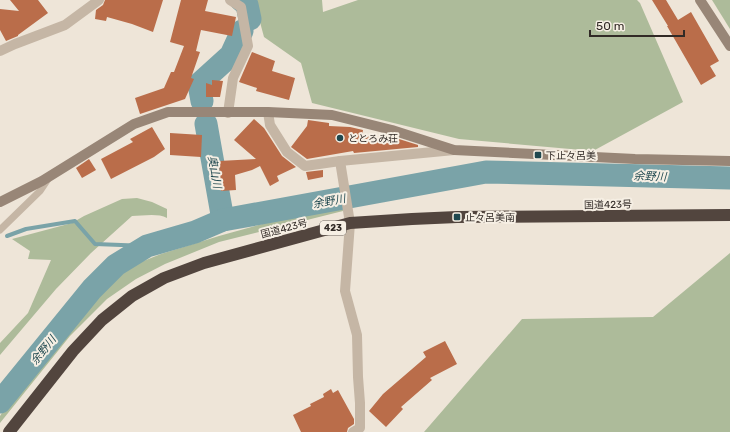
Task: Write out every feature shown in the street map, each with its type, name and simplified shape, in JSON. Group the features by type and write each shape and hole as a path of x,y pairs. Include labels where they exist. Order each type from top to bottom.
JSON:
{"highway":[{"name":"国道423号","path":"9,432 73,351 102,320 132,296 164,278 204,263 349,219 730,215"}],"street":[{"path":"0,51 65,25 99,0"},
{"path":"228,112 233,78 248,46 241,7 230,0"},
{"path":"700,0 730,46"},
{"path":"0,202 49,177 134,124 168,112 268,112 332,115 392,130 454,150"},
{"path":"268,112 270,126 287,152 305,166 340,160 454,150 635,159 730,160"},
{"path":"340,160 349,219 345,291 357,335 360,428 353,432"}],"lane":[{"path":"0,230 40,191 49,177"}],"green space":[{"path":"254,0 322,0 323,12 358,0 637,0 640,3 683,102 593,151 459,139 312,103 301,63 264,37"},
{"path":"712,0 730,0 730,29"},
{"path":"137,198 152,202 167,209 167,218 155,215 132,216 91,253 56,289 0,355 0,343 28,313 51,260 28,259 30,251 12,239 72,223 122,199"},
{"path":"342,200 343,211 219,242 165,264 136,279 107,299 70,336 0,423 0,416 35,366 114,276 141,262 161,254 266,223 326,203"},
{"path":"730,253 730,432 424,432 522,319 653,317"}],"building":[{"path":"10,0 38,0 48,13 18,36 6,41 0,30 0,9 19,11"},
{"path":"105,0 163,0 153,32 107,17 106,21 95,19 96,10 103,5"},
{"path":"181,0 208,0 205,11 236,17 232,36 201,30 196,51 200,52 191,78 194,79 185,99 140,114 135,98 164,88 171,72 174,72 184,46 170,42"},
{"path":"652,0 666,0 678,20 691,12 719,61 710,66 716,76 701,85"},
{"path":"252,52 275,61 272,71 295,78 289,100 256,91 257,88 239,82"},
{"path":"212,80 223,81 220,97 206,97 206,83 212,85"},
{"path":"254,119 264,128 282,156 296,167 277,176 279,181 270,186 260,166 235,175 236,190 221,191 219,161 256,159 234,140"},
{"path":"308,120 329,123 329,126 350,127 363,130 362,136 399,139 418,145 418,147 354,153 353,151 307,159 291,147 307,126"},
{"path":"152,127 165,149 154,157 111,179 101,159 133,142 130,139"},
{"path":"170,133 202,135 201,157 170,155"},
{"path":"89,159 96,170 82,178 76,168"},
{"path":"323,170 323,177 308,180 306,172"},
{"path":"445,341 457,364 430,378 432,380 401,407 403,409 386,427 369,411 383,394 426,357 423,352"},
{"path":"331,389 333,393 338,390 354,419 354,424 348,428 347,432 301,432 293,415 311,406 310,404 324,397 323,394"}],"waterway":[{"name":"奥山川","path":"241,0 247,5 250,19"},
{"name":"奥山川","path":"202,101 199,84 231,55 242,31"},
{"name":"奥山川","path":"206,124 223,220"},
{"name":"余野川","path":"0,402 92,289 116,265 147,246 195,232 223,220 486,172 730,178"},
{"path":"7,236 26,229 75,221 95,244 147,246"}],"place":[{"name":"ととろみ荘","path":"340,138"},
{"name":"下止々呂美","path":"538,155"},
{"name":"止々呂美南","path":"457,217"}]}
